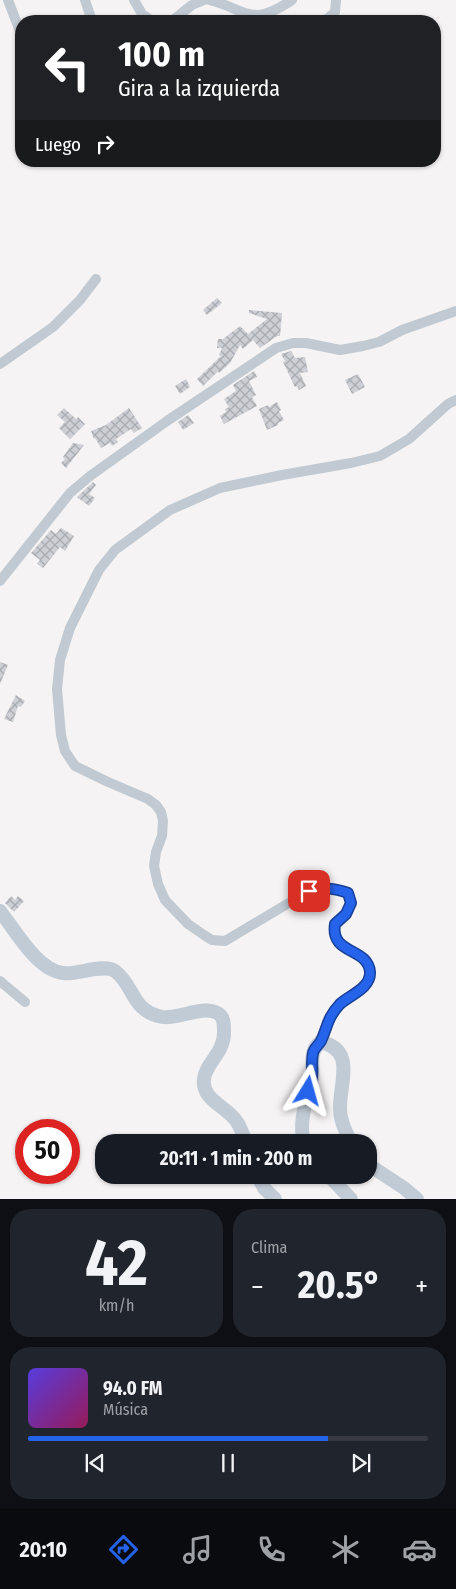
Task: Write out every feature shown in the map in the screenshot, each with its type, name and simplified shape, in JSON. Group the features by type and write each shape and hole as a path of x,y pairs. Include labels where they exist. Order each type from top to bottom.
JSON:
{"main road":[{"path":"0,911 33,954 49,968 61,973 71,974 104,968 114,971 123,978 137,1003 146,1010 162,1017 174,1017 209,1010 218,1013 222,1018 224,1034 218,1055 206,1072 205,1087 210,1098 236,1120 242,1134"},
{"path":"302,1134 302,1116 312,1078 312,1055 315,1047 320,1042 335,1047 342,1057 344,1068 340,1111 348,1134"},
{"path":"377,1170 417,1199"},
{"path":"262,1184 275,1199"},
{"path":"337,1184 351,1199"}],"street":[{"path":"0,1 7,0 15,19"},
{"path":"85,0 90,15"},
{"path":"134,0 143,15"},
{"path":"180,15 192,5 204,0"},
{"path":"209,0 252,15"},
{"path":"262,15 276,11 292,0"},
{"path":"332,15 335,12 336,0"},
{"path":"0,364 53,327 80,300 96,279"},
{"path":"0,581 70,493 90,476 167,421 276,348 293,343 306,343 340,350 362,346 379,342 402,330 456,310"},
{"path":"320,1042 328,1020 341,1004 367,984 369,979 370,972 367,961 360,955 347,950 339,943 335,934 335,924 346,914 351,903 348,893 338,889 321,888 309,891 225,941 212,940 188,924 165,900 158,884 154,866 156,852 162,836 163,821 161,812 148,799 75,766 65,751 61,735 57,689 60,660 70,628 99,570 115,550 170,510 220,488 380,456 409,439 448,404 456,400"},
{"path":"0,981 25,1002"}],"building":[{"path":"217,298 222,303 207,315 203,310"},
{"path":"249,310 282,313 280,336 277,336 260,348 253,340 243,349 240,345 230,363 219,373 218,371 203,386 197,379 221,356 219,355 222,348 217,348 218,339 223,339 240,326 248,334 267,319 249,313"},
{"path":"291,351 295,358 305,357 308,372 300,373 306,386 299,390 297,386 295,387 281,354"},
{"path":"254,371 257,377 249,381 256,395 252,397 257,406 224,424 220,416 229,407 224,399 236,391 233,385"},
{"path":"358,374 365,387 352,394 345,380"},
{"path":"186,379 190,387 180,394 175,386"},
{"path":"277,402 284,420 267,430 259,409 268,405 269,407"},
{"path":"64,408 85,424 70,439 59,428 65,422 57,415"},
{"path":"129,408 142,428 134,433 131,429 116,439 118,442 112,446 110,443 101,448 91,431 106,425"},
{"path":"188,415 194,423 183,430 178,422"},
{"path":"73,443 84,445 66,468 61,463"},
{"path":"93,482 96,485 89,494 95,498 89,506 77,497"},
{"path":"61,528 74,536 65,551 60,547 43,568 37,564 40,560 31,553 51,530 56,534"},
{"path":"0,662 8,665 0,684"},
{"path":"16,695 25,701 21,707 18,706 13,722 4,719"},
{"path":"11,896 15,900 18,896 24,901 14,912 5,903"}],"route":[{"path":"308,1091 312,1078 312,1055 315,1047 320,1042 328,1020 341,1004 367,984 370,972 367,961 360,955 347,950 339,943 335,934 335,924 346,914 351,903 351,897 348,893 338,889 321,888 309,891"}]}
